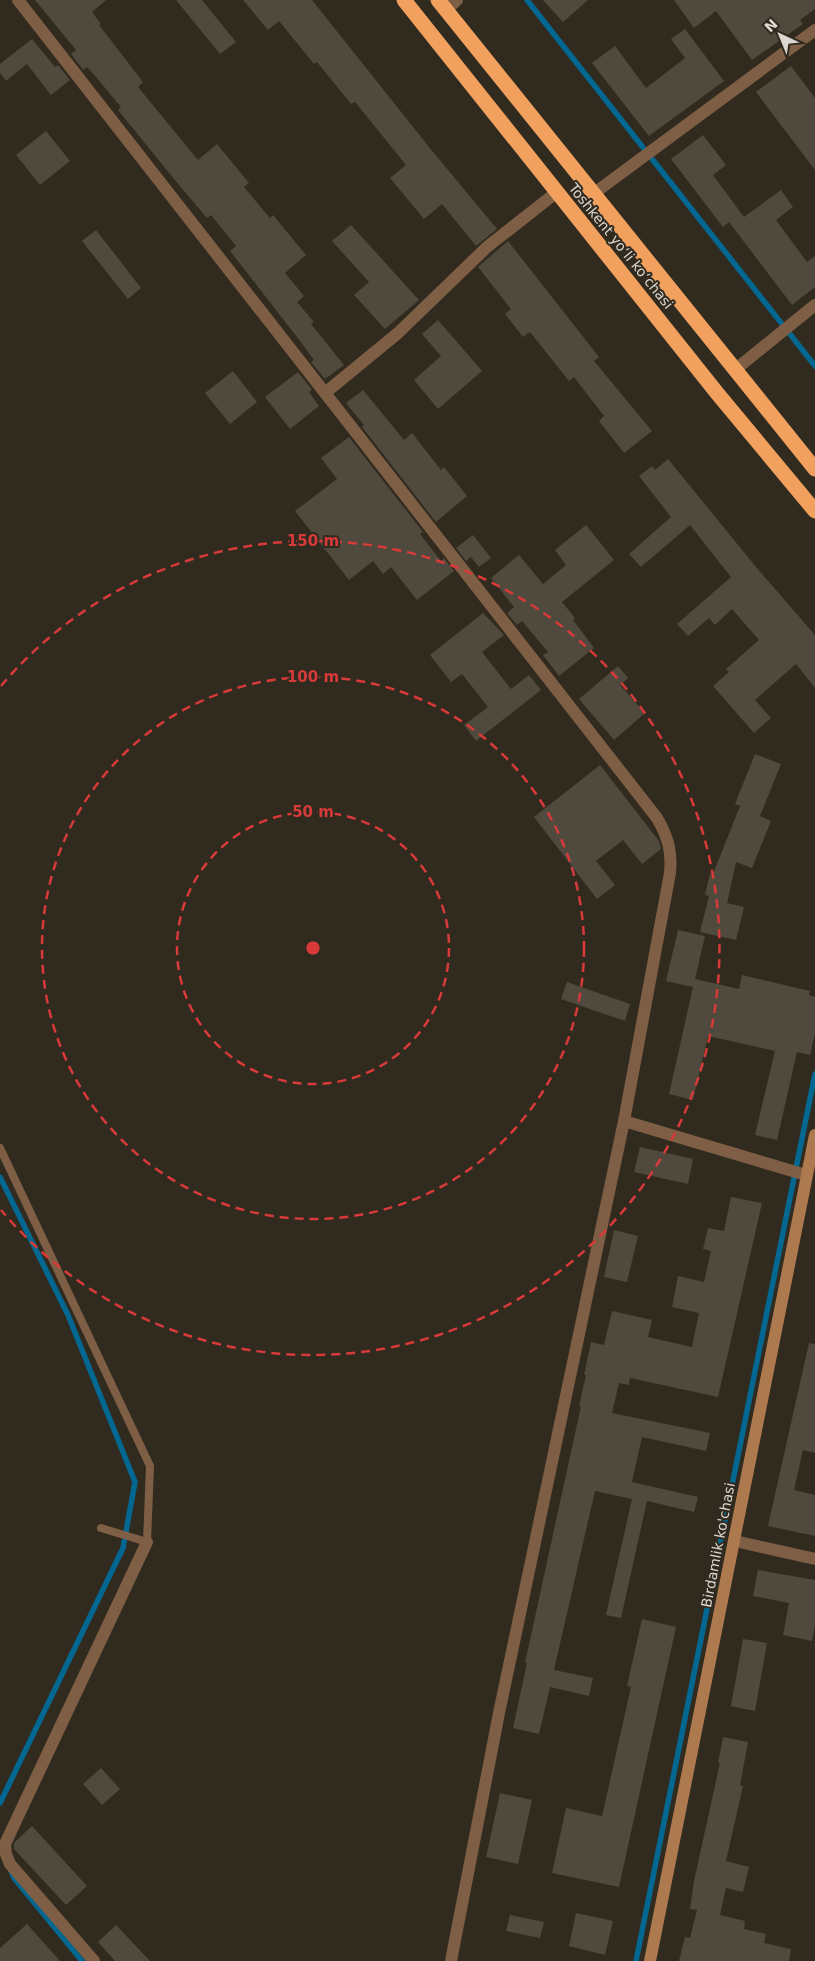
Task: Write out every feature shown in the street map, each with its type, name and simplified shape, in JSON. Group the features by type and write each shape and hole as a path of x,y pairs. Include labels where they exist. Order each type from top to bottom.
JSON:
{"highway":[{"name":"Toshkent yo‘li ko‘chasi","path":"404,0 717,393 815,511"},
{"name":"Toshkent yo‘li ko‘chasi","path":"447,3 593,194 815,469"}],"street":[{"path":"18,0 657,818 667,836 672,853 670,873 624,1120 503,1694 450,1961"},
{"path":"593,194 815,30"},
{"path":"324,393 398,334 487,247 557,192"},
{"path":"736,369 815,305"},
{"path":"624,1120 806,1174"},
{"name":"Birdamlik ko'chasi","path":"650,1961 815,1135"},
{"path":"735,1541 815,1559"},
{"path":"94,1961 10,1864 5,1844 147,1542"}],"lane":[{"path":"0,1148 150,1466 147,1542 101,1528"}],"building":[{"path":"35,0 106,0 92,12 101,24 99,25 143,82 138,87 198,160 217,144 249,183 244,187 270,218 273,215 306,255 285,273 304,296 297,302 314,322 311,324 344,365 325,379 311,362 314,360 297,337 230,251 236,246 211,215 207,218 174,179 118,110 121,107 96,77 87,67 83,70 71,54 76,50"},
{"path":"176,0 202,0 236,42 220,54"},
{"path":"243,0 312,0 497,229 476,246 442,204 424,219 390,178 406,165 355,102 351,104 317,62 314,64 279,21 268,30"},
{"path":"543,0 588,0 563,22"},
{"path":"674,0 815,0 815,9 800,20 803,24 752,60 716,11 694,28"},
{"path":"685,29 724,81 649,136 592,63 615,46 646,88 685,58 671,39"},
{"path":"32,39 55,67 58,65 70,80 51,95 27,64 6,81 0,73 0,64"},
{"path":"791,66 815,98 815,170 756,92"},
{"path":"46,131 70,161 40,185 16,155"},
{"path":"703,135 726,165 713,175 744,217 781,190 793,207 776,220 807,262 815,256 815,287 792,305 729,222 723,227 671,159"},
{"path":"351,225 419,300 385,329 354,295 369,282 332,241"},
{"path":"96,230 141,288 128,299 82,241"},
{"path":"508,241 599,357 594,361 652,431 624,453 599,421 604,416 574,377 569,381 530,332 523,337 505,314 511,309 478,267"},
{"path":"438,320 482,371 438,409 414,380 441,356 422,334"},
{"path":"233,371 257,402 230,424 205,393"},
{"path":"298,372 312,390 309,392 319,406 290,429 265,397"},
{"path":"363,390 404,440 412,433 441,470 444,467 467,496 436,522 362,427 364,425 346,403"},
{"path":"349,437 423,532 420,534 441,561 444,558 454,571 417,600 391,567 383,574 373,561 349,580 295,511 337,479 321,458"},
{"path":"668,459 756,567 815,635 815,688 796,664 755,700 771,718 754,733 713,686 729,672 726,669 759,640 732,609 715,625 709,618 688,636 677,624 731,577 690,525 641,567 629,554 671,517 639,476 652,466 655,470"},
{"path":"586,525 614,560 562,602 575,618 573,620 594,648 559,676 543,655 548,652 522,621 517,625 507,613 514,607 491,578 519,555 543,584 566,565 555,550"},
{"path":"473,535 491,558 479,567 471,557 466,561 456,548"},
{"path":"483,613 504,635 482,652 511,689 529,675 541,690 476,741 464,725 488,707 462,674 451,682 430,655"},
{"path":"618,666 628,678 620,685 645,713 614,740 579,699"},
{"path":"755,754 781,764 760,816 771,821 752,868 736,862 727,903 744,907 736,940 700,932 709,896 705,895 710,873 713,874 740,806 735,804"},
{"path":"600,765 659,841 661,849 642,864 623,840 596,861 615,885 597,899 534,817"},
{"path":"678,930 705,936 695,979 739,989 742,975 810,991 809,995 815,997 815,1033 810,1055 797,1052 777,1140 755,1135 775,1051 708,1036 693,1100 669,1094 693,987 666,981"},
{"path":"567,982 630,1004 625,1021 561,999"},
{"path":"640,1147 693,1159 688,1184 634,1172"},
{"path":"731,1197 762,1203 718,1397 630,1378 629,1385 619,1383 612,1413 710,1433 706,1451 642,1437 632,1482 698,1497 694,1512 647,1501 621,1618 606,1615 632,1499 595,1491 554,1670 593,1678 589,1696 550,1687 539,1734 513,1728 527,1663 525,1663 581,1406 579,1406 591,1342 604,1345 612,1311 652,1320 648,1337 692,1347 699,1313 672,1307 678,1276 704,1282 711,1251 703,1249 708,1228 724,1231"},
{"path":"614,1230 638,1236 627,1282 604,1277"},
{"path":"809,1343 815,1344 815,1453 803,1450 794,1490 815,1495 815,1536 768,1526"},
{"path":"758,1570 815,1580 815,1624 812,1641 783,1635 789,1603 753,1596"},
{"path":"642,1619 676,1627 619,1887 552,1873 566,1808 602,1816 631,1687 627,1686"},
{"path":"743,1639 767,1643 755,1711 731,1706"},
{"path":"723,1737 748,1742 740,1785 743,1786 726,1861 749,1867 743,1892 726,1888 720,1915 745,1921 744,1929 766,1934 764,1943 791,1949 789,1961 679,1961 685,1937 690,1938 697,1910 690,1909 694,1881 720,1763 718,1763"},
{"path":"101,1768 120,1789 102,1805 83,1784"},
{"path":"500,1793 532,1800 518,1864 486,1857"},
{"path":"32,1826 87,1886 66,1905 14,1849 14,1843"},
{"path":"576,1913 613,1921 605,1955 569,1946"},
{"path":"510,1915 544,1922 540,1938 506,1931"},
{"path":"27,1924 60,1961 0,1961 0,1948"},
{"path":"116,1925 150,1961 115,1961 98,1942"}],"waterway":[{"path":"527,0 815,366"},
{"path":"636,1961 815,1074"},
{"path":"0,1177 68,1315 135,1482 123,1548 0,1803"},
{"path":"11,1871 14,1878 82,1961"}]}
